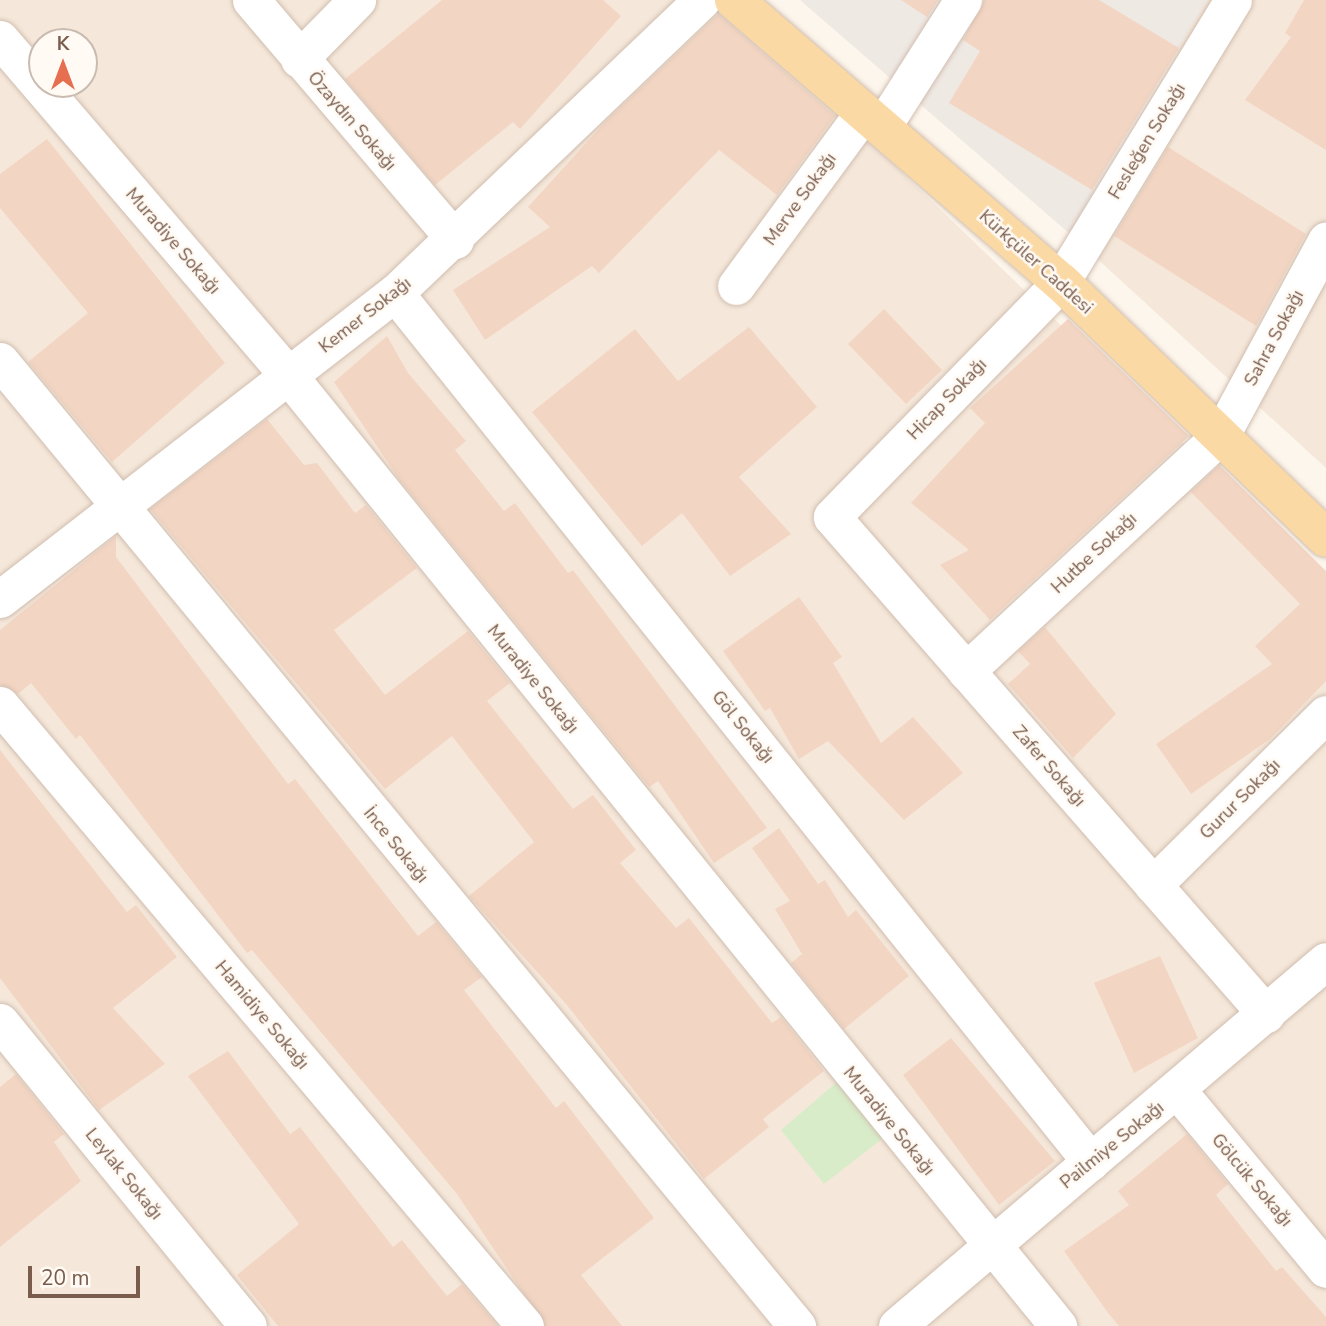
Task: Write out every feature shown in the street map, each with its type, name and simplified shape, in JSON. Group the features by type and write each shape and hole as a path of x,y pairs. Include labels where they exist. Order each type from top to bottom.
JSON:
{"main road":[{"name":"Kürkçüler Caddesi","path":"753,6 873,119 1061,282 1326,538"}],"street":[{"name":"Özaydın Sokağı","path":"251,0 454,240"},
{"path":"299,59 357,0"},
{"name":"Kemer Sokağı","path":"0,599 396,293 702,0"},
{"name":"Merve Sokağı","path":"736,286 873,119 963,0"},
{"name":"Fesleğen Sokağı","path":"1061,282 1233,0"},
{"name":"Muradiye Sokağı","path":"0,39 288,375 989,1246 1058,1326"},
{"name":"Sahra Sokağı","path":"1221,435 1326,241"},
{"name":"Hicap Sokağı","path":"832,517 1061,282"},
{"name":"Göl Sokağı","path":"396,293 1091,1162"},
{"name":"İnce Sokağı","path":"0,361 797,1326"},
{"name":"Hutbe Sokağı","path":"966,671 1221,435"},
{"name":"Zafer Sokağı","path":"832,517 1266,1014"},
{"name":"Hamidiye Sokağı","path":"0,705 525,1326"},
{"name":"Gurur Sokağı","path":"1153,885 1326,714"},
{"name":"Pailmiye Sokağı","path":"897,1326 989,1246 1178,1091 1326,961"},
{"name":"Leylak Sokağı","path":"0,1022 248,1326"},
{"name":"Gölcük Sokağı","path":"1178,1091 1326,1269"}],"shaded area":[{"path":"0,0 705,0 892,163 1326,580 1326,1326 0,1326"},
{"path":"800,0 1207,0 1070,234"},
{"path":"1207,0 1326,0 1326,468 1070,234"}],"green space":[{"path":"839,1080 887,1135 824,1184 781,1130"}],"building":[{"path":"442,0 603,0 621,16 520,129 513,122 435,185 345,79"},
{"path":"901,0 938,0 927,17"},
{"path":"984,0 1099,0 1179,48 1092,190 949,103 980,51 963,40"},
{"path":"1304,0 1326,0 1326,150 1245,100 1291,37 1285,33"},
{"path":"718,14 835,116 777,195 719,150 599,273 592,266 485,340 453,290 550,227 528,207 606,121"},
{"path":"47,139 225,363 112,462 28,362 88,313 0,208 0,174"},
{"path":"1168,147 1306,234 1256,326 1114,236"},
{"path":"884,309 942,370 906,404 848,344"},
{"path":"1068,319 1189,436 990,620 940,565 969,550 911,503 985,423 970,408"},
{"path":"749,327 817,407 739,477 791,534 730,576 682,513 642,546 532,412 635,329 678,381"},
{"path":"387,336 408,373 466,441 455,450 504,511 515,503 568,573 573,570 767,828 714,863 658,781 649,787 399,479 334,382"},
{"path":"267,419 304,465 317,463 355,513 366,505 417,568 334,630 385,695 468,631 510,683 487,701 573,809 593,795 636,850 620,863 676,928 689,918 772,1023 781,1017 824,1071 763,1119 769,1127 704,1179 566,1004 469,896 534,842 452,736 385,789 150,509"},
{"path":"1219,465 1326,571 1326,681 1270,739 1191,794 1156,744 1272,664 1255,646 1300,604 1191,492"},
{"path":"116,536 116,557 288,784 295,779 418,936 436,922 482,977 464,990 556,1108 564,1101 654,1218 581,1275 622,1326 545,1326 457,1194 252,950 247,953 80,735 76,739 31,683 18,694 0,685 0,630"},
{"path":"799,597 842,657 833,663 881,743 913,717 963,773 904,820 828,741 799,759 770,708 765,711 723,651"},
{"path":"1045,627 1116,714 1073,758 1008,684 1030,664 1018,651"},
{"path":"0,750 127,912 136,905 177,957 113,1008 165,1064 99,1110 0,978"},
{"path":"779,828 818,884 825,880 848,917 856,910 909,976 844,1029 791,963 802,954 775,909 790,901 752,848"},
{"path":"1160,956 1198,1038 1134,1073 1094,983"},
{"path":"951,1038 1055,1161 999,1205 903,1075"},
{"path":"228,1051 290,1134 300,1127 393,1247 402,1240 447,1296 462,1284 498,1326 278,1326 237,1275 299,1224 188,1076"},
{"path":"16,1074 64,1134 54,1142 81,1181 0,1247 0,1087"},
{"path":"1187,1134 1228,1184 1216,1195 1276,1271 1282,1267 1326,1317 1326,1326 1119,1326 1108,1313 1064,1251 1129,1205 1118,1191"}]}
